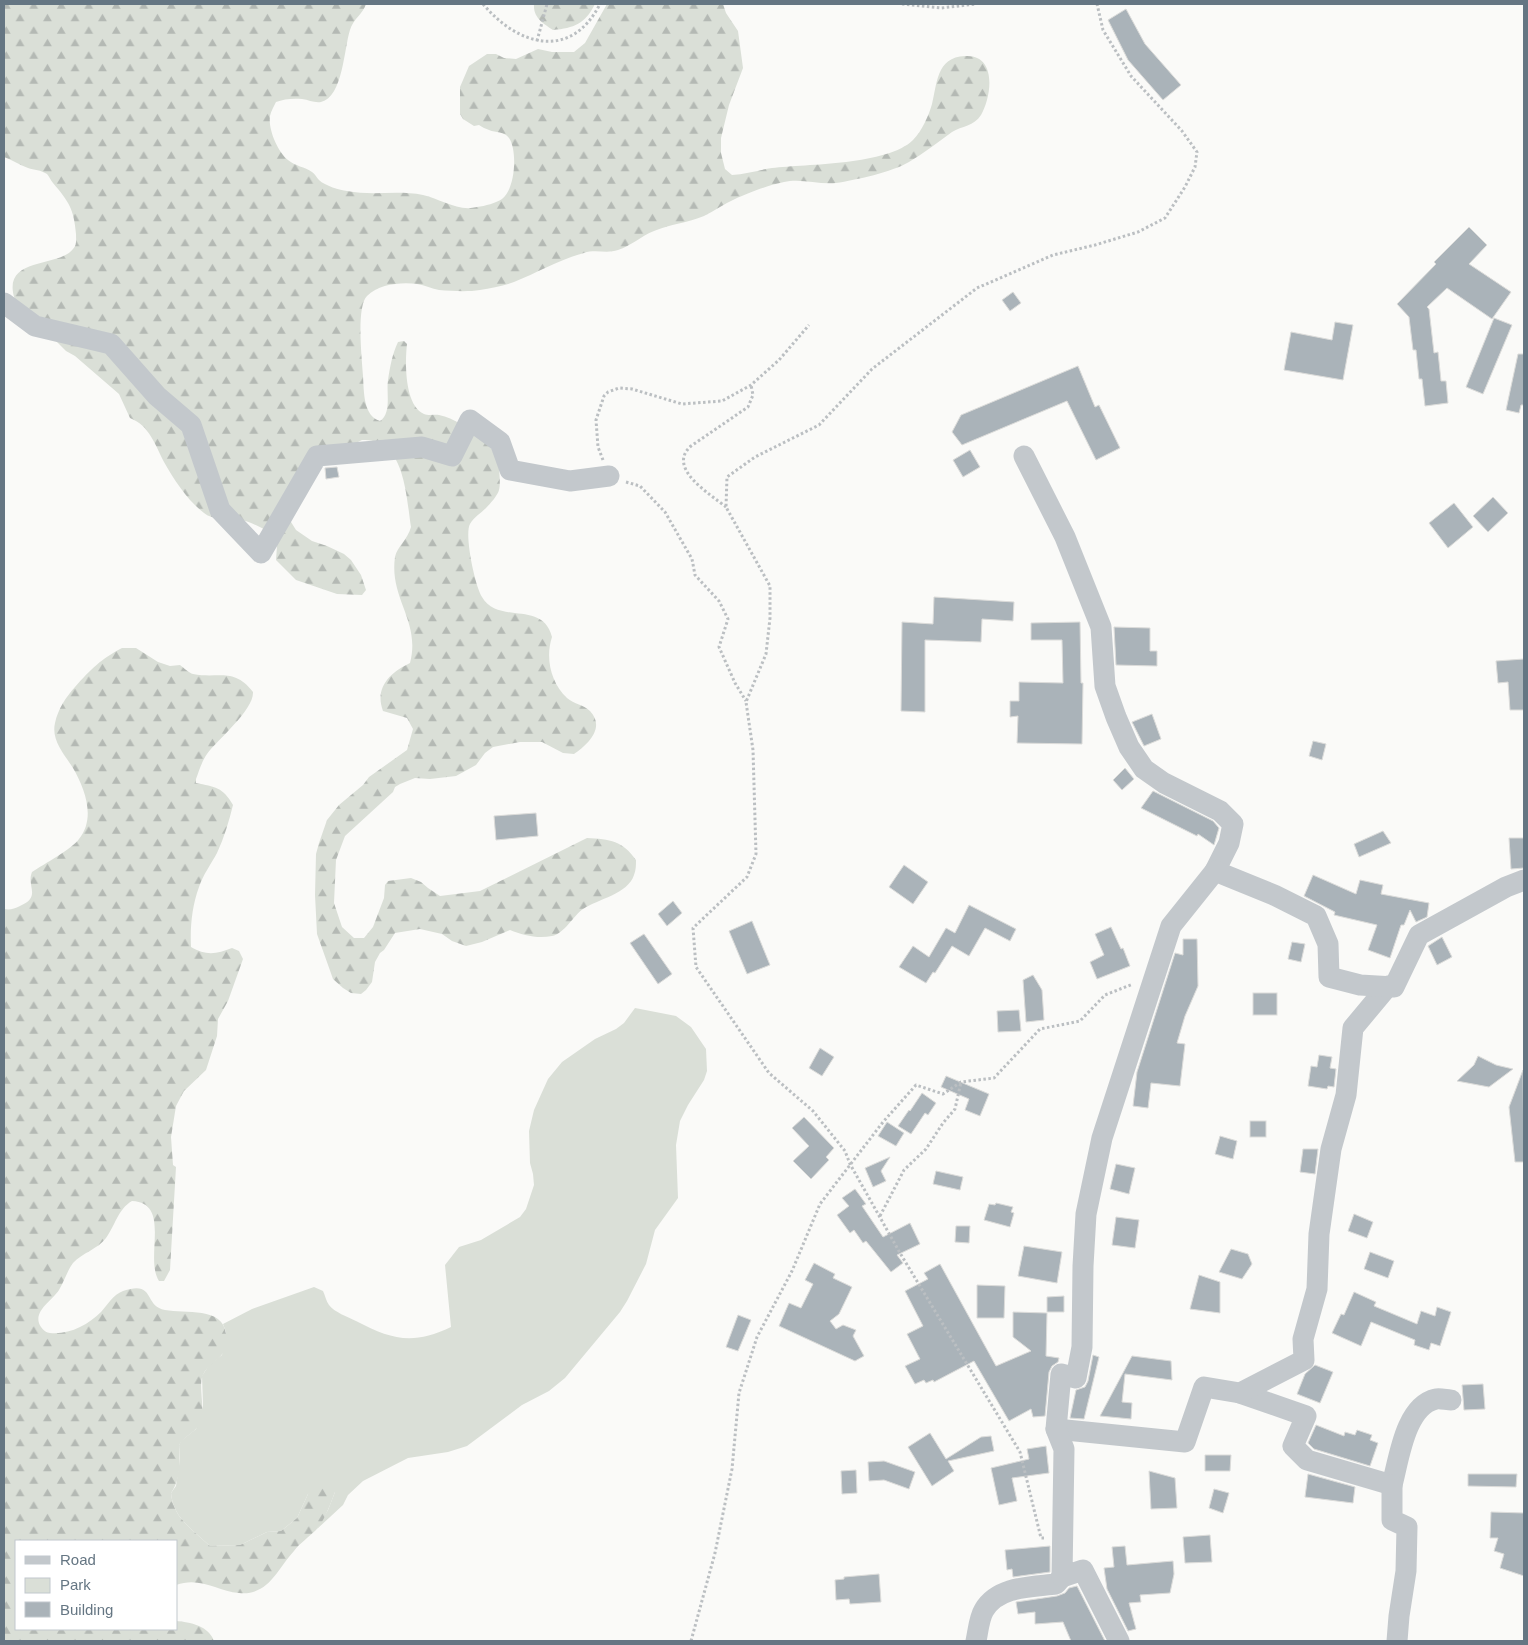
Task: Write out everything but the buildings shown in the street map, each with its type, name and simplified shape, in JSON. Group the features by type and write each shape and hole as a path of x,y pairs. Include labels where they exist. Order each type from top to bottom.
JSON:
{"street":[{"path":"4,303 35,326 111,344 157,396 191,425 220,510 261,553 317,456 422,447 452,456 470,420 500,442 510,470 570,481 609,476"},
{"path":"1024,456 1065,537 1100,627 1106,686 1116,717 1129,746 1144,769 1164,783 1220,811 1233,824 1229,843 1215,872 1171,926 1102,1138 1088,1204 1083,1266 1082,1347 1076,1378 1061,1374 1056,1430 1064,1449 1062,1577"},
{"path":"1215,872 1274,895 1316,916 1328,944 1329,977 1360,985 1394,987 1419,935 1506,887 1524,880"},
{"path":"1240,1393 1304,1360 1303,1339 1317,1289 1319,1234 1331,1149 1346,1095 1353,1028 1388,986"},
{"path":"1056,1430 1184,1442 1204,1387 1240,1393 1306,1416 1293,1446 1307,1460 1392,1485"},
{"path":"1397,1641 1406,1571 1407,1527 1392,1520 1392,1485 1404,1436 1418,1408 1436,1398 1451,1400"},
{"path":"976,1641 983,1611 998,1596 1014,1590 1056,1584 1062,1577 1083,1570 1119,1641"}],"path":[{"path":"483,4 506,27 518,35 536,41 554,40 574,34 589,22 600,4"},
{"path":"536,41 547,4"},
{"path":"902,4 941,8 976,4"},
{"path":"726,507 727,477 755,457 819,425 872,369 977,288 1053,255 1138,232 1164,218 1186,187 1195,167 1197,152 1182,131 1131,76 1104,30 1097,4"},
{"path":"809,325 780,360 751,385 722,402 682,404 632,389 619,388 608,392 604,396 596,420 598,447 609,476 640,486 665,512 692,559 695,575 719,601 728,619 719,647 734,683 746,702 753,750 756,854 748,877 693,928 696,967 769,1073 813,1111 845,1150 850,1164 880,1217 1020,1452 1040,1538 1062,1538"},
{"path":"746,702 766,654 770,618 770,586 726,507 689,477 685,469 684,455 691,446 748,406 753,395 751,385"},
{"path":"691,1641 717,1544 732,1469 739,1393 757,1337 792,1270 820,1204 883,1122 916,1085 942,1094 961,1082 994,1078 1040,1029 1080,1021 1106,995 1154,976"},
{"path":"880,1217 904,1170 926,1149 942,1123 955,1109 961,1082"}],"green space":[{"path":"4,4 366,4 350,30 342,71 334,91 321,102 285,99 276,102 270,116 274,140 288,160 309,170 319,180 333,187 366,193 423,195 463,208 483,206 502,199 510,188 514,170 514,152 509,138 502,133 488,130 479,125 474,126 463,119 460,114 460,87 469,66 487,54 496,54 504,58 516,59 538,49 552,52 574,52 585,43 607,4 723,4 726,13 738,31 743,68 729,105 721,138 721,153 725,169 732,175 772,168 867,159 901,148 913,140 922,128 931,108 939,73 948,61 965,56 975,57 983,62 987,69 989,87 985,107 978,119 952,132 902,166 863,178 836,183 790,181 772,185 735,199 704,216 654,231 623,248 610,252 592,251 575,256 502,286 475,291 460,291 439,290 417,284 404,283 384,286 367,296 364,302 361,322 361,346 364,396 367,409 374,418 380,421 384,417 388,402 388,380 394,352 398,342 404,341 407,344 407,382 409,392 417,409 424,414 450,418 493,450 499,467 500,487 496,497 470,524 468,538 471,560 479,591 489,605 498,610 530,615 540,619 547,626 552,637 549,662 553,678 567,698 590,711 596,724 593,736 574,754 563,753 542,742 520,742 493,747 485,753 476,765 456,776 430,779 415,778 395,787 393,792 345,836 336,860 334,903 342,927 354,938 364,938 373,927 384,898 385,885 388,881 411,878 421,882 440,896 480,891 587,838 609,840 621,845 636,860 631,882 612,895 583,909 556,935 536,937 510,930 482,942 466,946 452,941 442,934 420,929 395,933 375,962 372,982 361,994 351,993 333,979 317,934 315,895 316,854 319,843 327,820 339,805 363,785 369,777 407,750 413,729 407,718 383,711 381,702 381,695 386,681 396,671 410,663 412,648 409,622 396,585 394,572 396,553 411,527 401,471 395,458 387,448 376,442 362,440 303,469 289,489 291,522 296,530 312,541 344,554 351,560 361,575 366,590 362,595 337,594 296,580 276,560 277,546 273,534 245,521 212,517 198,508 172,476 147,431 137,421 130,418 119,394 75,356 66,351 15,300 13,286 16,276 33,265 66,255 75,246 76,234 70,206 47,174 4,157"},
{"path":"534,4 595,4 587,16 578,24 553,30 537,16"},
{"path":"122,648 136,648 158,662 170,666 180,665 193,674 239,679 253,692 252,699 242,716 207,754 196,779 196,783 222,791 233,805 220,847 203,878 197,894 192,917 191,947 207,953 221,952 232,948 239,951 243,959 228,1001 218,1019 217,1036 206,1070 184,1091 176,1106 171,1137 173,1165 176,1167 170,1270 164,1281 159,1281 155,1271 155,1233 151,1211 144,1204 132,1201 123,1208 103,1242 73,1263 59,1290 40,1312 39,1322 42,1328 49,1333 71,1331 96,1317 116,1295 133,1288 145,1291 158,1308 211,1315 223,1325 226,1334 225,1348 221,1356 207,1368 203,1375 201,1384 201,1420 197,1428 179,1445 180,1464 177,1482 171,1493 180,1517 210,1546 240,1545 267,1532 281,1531 297,1518 308,1494 328,1482 332,1484 335,1492 325,1517 316,1530 296,1548 272,1580 258,1590 249,1593 231,1592 193,1582 178,1585 178,1540 15,1540 15,1630 178,1630 178,1621 187,1622 203,1628 212,1636 214,1641 4,1641 4,909 14,909 27,903 32,895 32,872 70,847 79,839 84,831 88,813 85,794 73,768 62,752 54,729 58,713 68,695 86,675 108,656"},
{"path":"635,1008 676,1016 691,1027 706,1049 707,1071 704,1080 680,1121 676,1145 678,1198 655,1230 646,1264 620,1312 565,1378 549,1391 522,1405 467,1446 448,1452 408,1458 363,1481 348,1495 343,1505 317,1529 328,1510 335,1492 308,1494 297,1518 281,1531 267,1532 240,1545 210,1546 180,1517 171,1493 176,1486 180,1459 179,1445 181,1441 196,1429 203,1406 202,1376 209,1365 222,1355 226,1332 223,1324 252,1309 314,1287 323,1291 331,1308 392,1336 414,1338 437,1333 451,1327 445,1265 459,1247 481,1240 520,1217 526,1209 534,1185 530,1163 529,1131 534,1110 548,1079 562,1062 595,1039 624,1023"}]}
